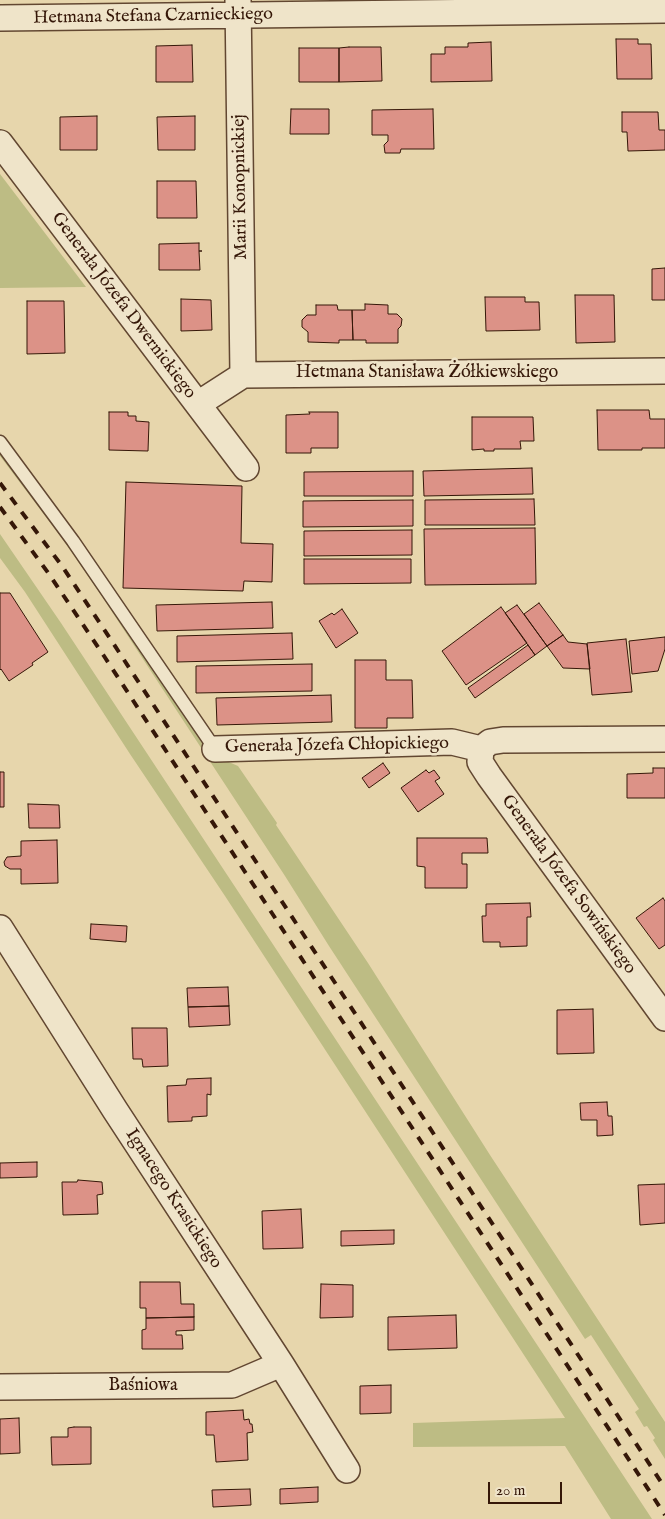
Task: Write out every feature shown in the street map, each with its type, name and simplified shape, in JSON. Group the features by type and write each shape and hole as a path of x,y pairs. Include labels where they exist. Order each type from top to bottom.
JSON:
{"street":[{"name":"Hetmana Stefana Czarnieckiego","path":"0,18 238,8 665,10"},
{"name":"Marii Konopnickiej","path":"238,8 243,375"},
{"name":"Generała Józefa Dwernickiego","path":"0,143 246,468"},
{"name":"Hetmana Stanisława Żółkiewskiego","path":"243,375 665,371"},
{"path":"198,404 243,375"},
{"path":"481,749 490,742 503,740 665,738"},
{"name":"Generała Józefa Chłopickiego","path":"215,749 452,742 481,749"},
{"name":"Generała Józefa Sowińskiego","path":"481,749 480,762 488,776 665,1018"},
{"name":"Ignacego Krasickiego","path":"0,928 281,1364 347,1470"},
{"name":"Baśniowa","path":"0,1387 232,1385 281,1364"}],"lane":[{"path":"0,442 73,541 215,749"}],"shaded area":[{"path":"0,174 86,287 0,288"},
{"path":"0,450 103,594 210,754 238,766 277,823 276,825 368,963 490,1155 665,1422 665,1459 653,1440 655,1438 647,1426 644,1427 635,1412 639,1409 591,1335 585,1339 101,595 61,537 0,456"},
{"path":"0,534 61,623 652,1519 611,1519 565,1446 413,1447 413,1423 565,1418 225,896 25,592 0,558"}],"building":[{"path":"616,39 638,39 638,44 651,44 652,79 617,79"},
{"path":"491,42 492,81 431,82 431,54 445,54 445,47 468,47 468,43"},
{"path":"192,45 193,82 156,82 156,46"},
{"path":"381,47 382,81 339,82 339,48"},
{"path":"299,48 339,48 339,82 299,82"},
{"path":"291,109 329,109 329,134 290,134"},
{"path":"433,109 434,149 401,149 400,153 385,153 384,145 388,141 388,135 372,135 372,110"},
{"path":"622,112 658,112 659,130 665,130 665,150 628,151 627,132 622,132"},
{"path":"97,116 97,150 60,150 60,117"},
{"path":"195,116 195,150 158,150 157,117"},
{"path":"157,181 196,181 197,218 157,218"},
{"path":"199,243 200,270 159,270 159,244"},
{"path":"665,268 665,300 652,300 652,269"},
{"path":"575,295 614,295 615,342 576,343"},
{"path":"485,297 525,297 525,302 539,302 540,330 486,331"},
{"path":"181,299 211,300 212,330 181,331"},
{"path":"27,301 64,301 65,353 27,354"},
{"path":"365,304 388,305 388,314 397,314 402,319 401,326 398,329 398,343 366,343 366,340 353,340 352,310 365,310"},
{"path":"316,305 337,305 338,310 352,310 353,340 339,340 339,343 308,342 308,332 302,327 302,320 307,315 316,315"},
{"path":"597,410 649,410 650,419 665,419 665,448 598,450"},
{"path":"109,412 128,412 128,416 136,416 136,421 149,422 148,451 109,450"},
{"path":"309,412 338,412 338,448 311,448 311,453 286,453 286,415 310,414"},
{"path":"472,417 533,417 534,441 520,441 521,449 472,450"},
{"path":"532,468 533,494 424,496 423,471"},
{"path":"413,471 413,496 304,496 304,472"},
{"path":"126,482 242,486 241,543 273,544 272,582 244,581 243,591 123,588"},
{"path":"534,499 535,525 425,525 425,500"},
{"path":"413,500 413,526 303,527 303,501"},
{"path":"535,528 536,584 425,585 424,529"},
{"path":"412,530 412,555 304,556 304,531"},
{"path":"304,559 411,559 411,583 304,584"},
{"path":"0,593 10,593 48,652 9,681 0,670"},
{"path":"272,602 273,628 157,631 156,605"},
{"path":"539,603 563,635 547,646 524,614"},
{"path":"517,605 547,646 535,655 505,613"},
{"path":"501,607 527,643 466,685 442,651"},
{"path":"342,609 358,633 336,648 319,621 332,613 334,615"},
{"path":"292,633 293,659 177,662 177,636"},
{"path":"563,635 568,642 587,644 590,669 563,668 547,646"},
{"path":"665,637 665,649 658,671 632,674 629,641"},
{"path":"626,639 632,692 592,695 587,643"},
{"path":"528,645 535,655 475,698 468,688"},
{"path":"355,660 386,660 386,680 412,680 413,718 387,718 387,728 355,728"},
{"path":"312,664 312,691 196,693 196,666"},
{"path":"331,695 332,722 217,725 216,698"},
{"path":"383,763 390,773 369,788 362,778"},
{"path":"653,768 665,768 665,798 627,798 627,774 653,773"},
{"path":"426,770 429,773 434,770 440,778 435,781 444,794 418,812 401,788"},
{"path":"0,772 4,772 4,807 0,807"},
{"path":"28,804 59,805 60,828 29,828"},
{"path":"417,838 487,838 488,853 462,853 462,864 467,864 467,888 425,888 425,867 417,866"},
{"path":"57,840 58,883 21,884 21,869 10,869 5,866 4,862 7,857 21,856 21,841"},
{"path":"663,898 665,901 665,945 659,949 636,918"},
{"path":"530,903 531,917 527,917 527,946 500,947 500,942 483,942 482,916 486,916 486,904"},
{"path":"91,924 127,926 126,942 90,939"},
{"path":"228,987 229,1006 188,1007 187,988"},
{"path":"229,1006 230,1025 189,1027 188,1007"},
{"path":"593,1009 594,1053 557,1054 557,1010"},
{"path":"132,1028 167,1028 168,1066 143,1067 142,1059 133,1059"},
{"path":"211,1078 211,1095 207,1094 207,1116 192,1117 192,1121 168,1122 167,1086 186,1085 187,1079"},
{"path":"607,1102 608,1116 612,1116 613,1135 597,1136 597,1120 581,1120 580,1103"},
{"path":"37,1162 37,1177 0,1178 0,1163"},
{"path":"78,1180 102,1182 103,1194 97,1195 98,1214 63,1215 62,1182 77,1182"},
{"path":"665,1184 665,1223 640,1225 638,1185"},
{"path":"301,1209 303,1248 263,1249 262,1211"},
{"path":"394,1230 394,1244 341,1246 341,1231"},
{"path":"140,1282 180,1282 181,1304 194,1304 194,1317 146,1318 146,1308 140,1308"},
{"path":"321,1284 353,1285 353,1317 320,1318"},
{"path":"456,1315 457,1348 388,1350 388,1317"},
{"path":"194,1317 194,1330 176,1331 176,1335 182,1335 183,1349 142,1349 142,1330 146,1329 146,1318"},
{"path":"391,1385 391,1413 360,1414 360,1386"},
{"path":"243,1410 244,1420 249,1419 253,1432 247,1433 248,1460 216,1462 214,1435 206,1435 206,1412"},
{"path":"19,1418 20,1453 0,1454 0,1419"},
{"path":"91,1427 91,1464 52,1465 51,1437 68,1437 68,1428"},
{"path":"318,1487 318,1502 280,1504 280,1489"},
{"path":"250,1489 251,1505 213,1507 212,1490"}],"railway":[{"path":"0,483 62,566 113,643 665,1488"},
{"path":"0,507 49,574 104,656 665,1515"}]}
